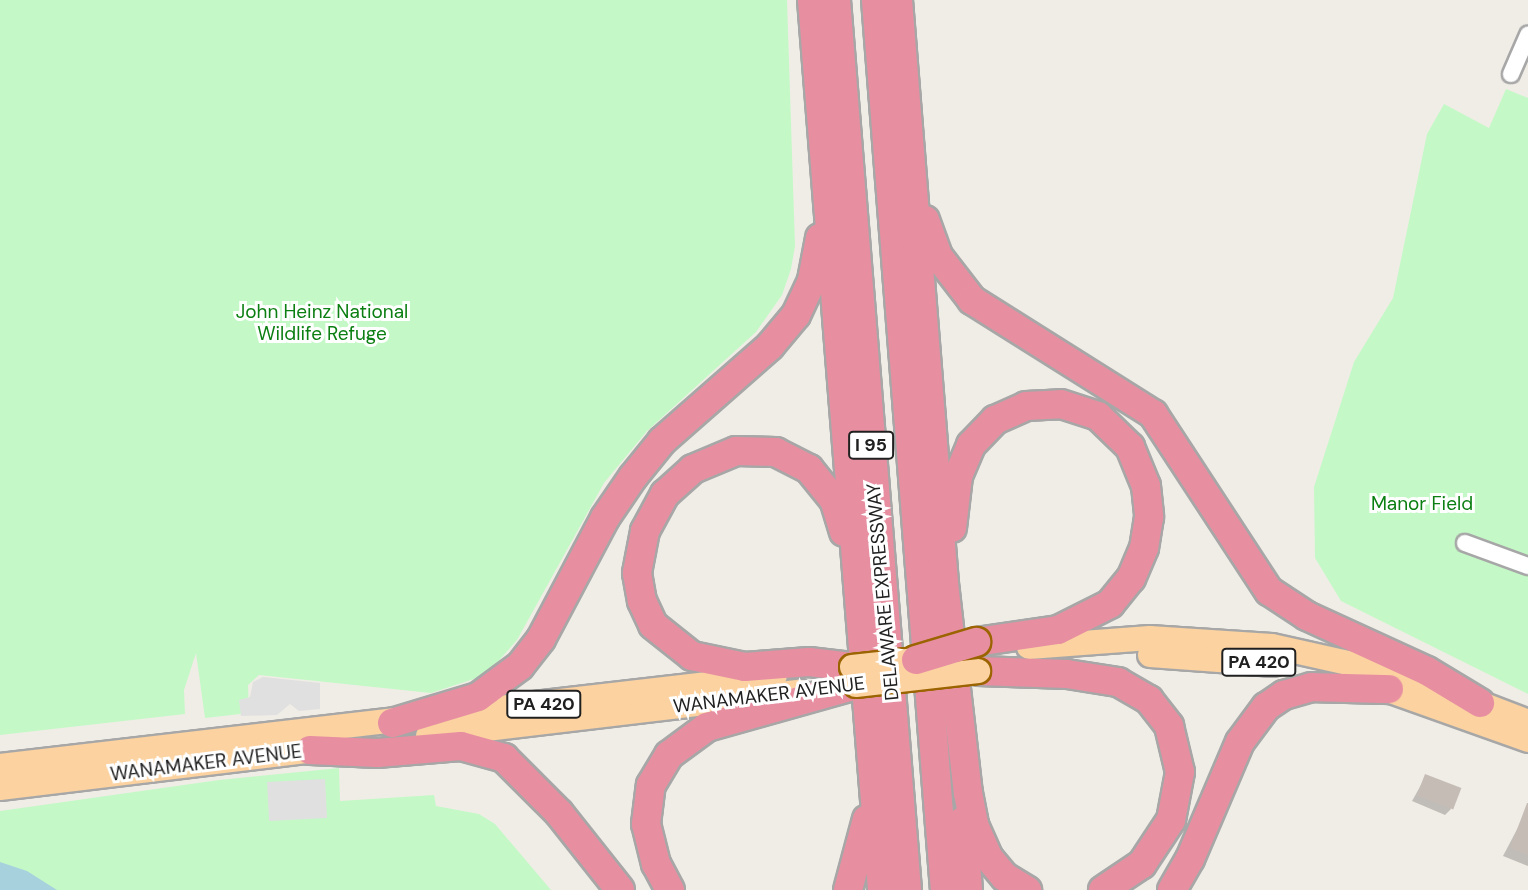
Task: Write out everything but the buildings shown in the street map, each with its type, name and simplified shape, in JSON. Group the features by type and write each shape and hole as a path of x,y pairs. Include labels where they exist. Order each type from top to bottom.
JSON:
{"highway":[{"path":"812,0 882,890"},
{"name":"DELAWARE EXPRESSWAY","path":"835,0 907,890"},
{"name":"DELAWARE EXPRESSWAY","path":"876,0 945,890"},
{"path":"898,0 959,727 968,890"},
{"path":"391,723 478,697 520,666 541,639 605,518 633,477 663,441 770,346 796,315 819,252 823,134"},
{"path":"909,142 933,245 965,293 1153,414 1181,452 1255,576 1278,598 1427,671 1480,703"},
{"path":"916,660 977,655 1083,621 1110,604 1131,578 1147,538 1148,496 1135,455 1105,421 1070,405 1035,404 1002,416 976,438 961,468 955,497 950,621"},
{"path":"854,676 809,662 732,666 701,659 676,647 653,625 639,588 638,558 650,517 673,485 716,457 757,449 793,459 816,475 834,500 861,623"},
{"path":"977,655 1109,679 1141,694 1169,726 1180,772 1167,829 1142,864 1103,890"},
{"path":"670,890 656,864 646,824 651,785 669,755 708,727 854,676"},
{"path":"1172,890 1191,859 1240,742 1266,707 1284,695 1312,687 1389,689"},
{"path":"959,727 971,811 983,848 1005,877 1027,890"},
{"path":"848,890 865,832 870,742"},
{"path":"310,750 377,753 452,746 494,753 534,784 620,890"}],"main road":[{"name":"WANAMAKER AVENUE","path":"0,788 310,750 854,676 977,655 1127,639 1224,641 1366,665 1528,722"},
{"name":"WANAMAKER AVENUE","path":"977,655 1175,655 1294,667 1389,689 1528,740"},
{"name":"WANAMAKER AVENUE","path":"0,766 854,676 916,660"}],"street":[{"path":"1511,74 1528,35"},
{"path":"1465,543 1528,566"}],"green space":[{"name":"John Heinz National Wildlife Refuge","path":"0,0 787,0 795,246 782,295 756,332 647,431 604,483 517,640 486,675 431,693 259,675 248,685 249,713 205,718 196,653 184,690 185,714 0,735"},
{"name":"Manor Field","path":"1506,89 1528,98 1528,694 1341,601 1315,558 1314,487 1354,362 1393,298 1427,134 1444,104 1489,128"},
{"path":"339,768 340,801 434,795 436,806 479,814 495,824 551,890 0,890 0,811 219,780"}],"shaded area":[{"path":"263,677 320,683 320,709 299,711 290,704 277,715 241,716 239,700 250,697 253,682"},
{"path":"325,779 327,818 269,821 267,782"}],"water":[{"path":"0,862 27,871 57,890 0,890"}]}
